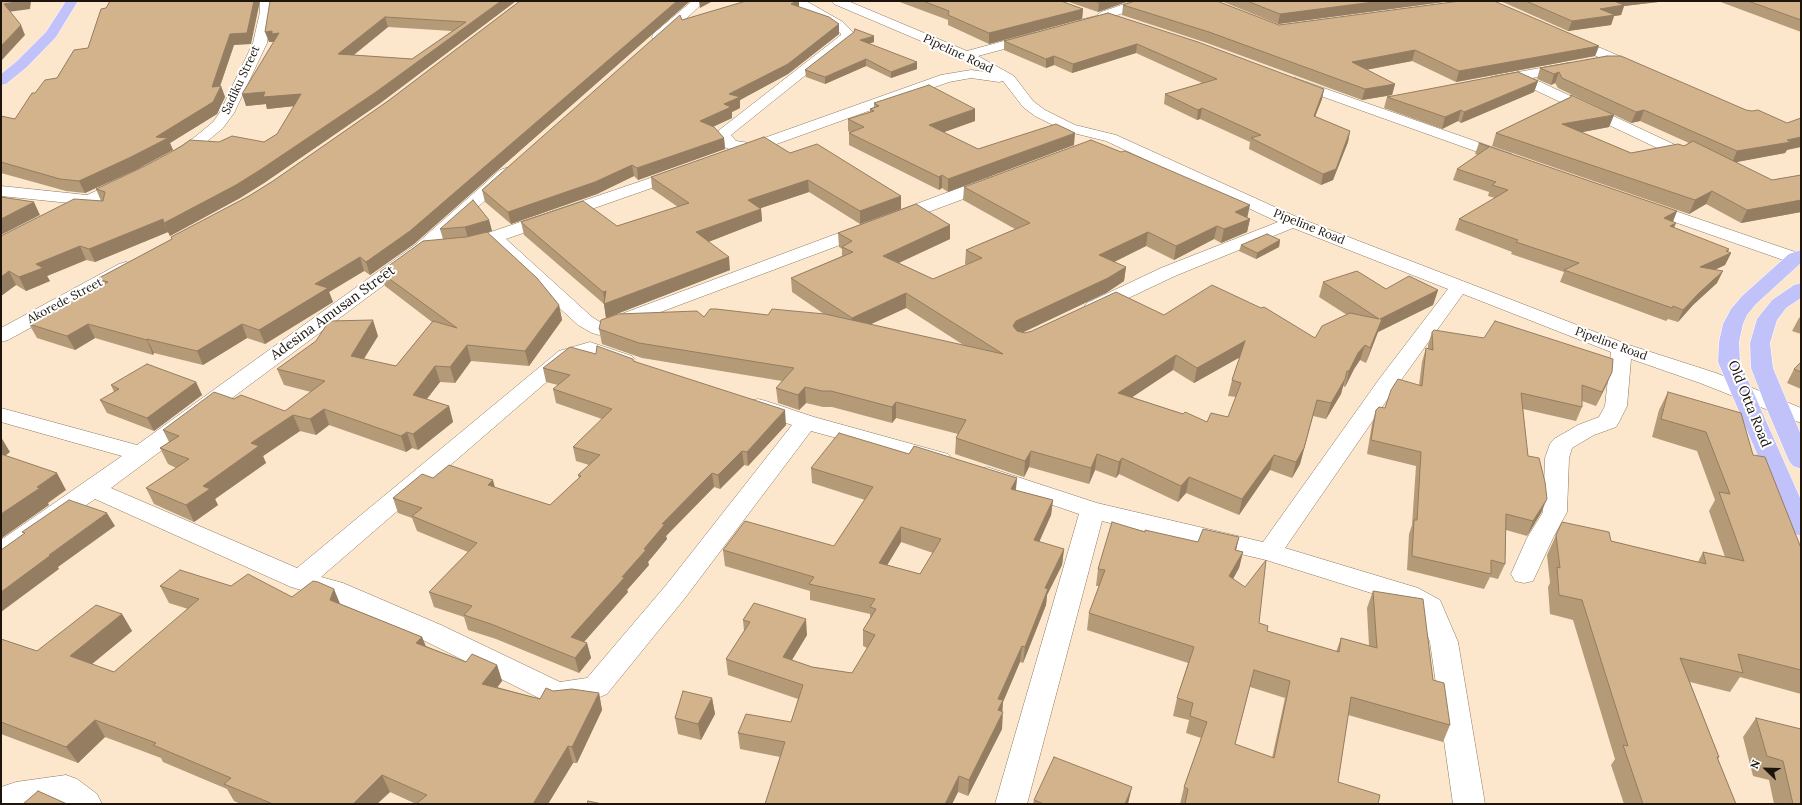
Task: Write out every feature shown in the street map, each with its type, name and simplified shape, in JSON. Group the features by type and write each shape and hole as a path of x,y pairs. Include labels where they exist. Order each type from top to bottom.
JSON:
{"main road":[{"path":"1,81 22,64 46,39 72,1"},
{"path":"1,68 17,54 38,29"},
{"name":"Old Otta Road","path":"1799,257 1749,300 1738,313 1728,342 1729,362 1801,527"},
{"name":"Old Otta Road","path":"1801,289 1779,304 1767,319 1760,343 1762,368 1801,461"}],"street":[{"name":"Sadiku Street","path":"161,164 200,140 218,125 227,113 260,43 266,12 266,1"},
{"path":"646,48 699,1"},
{"path":"750,148 742,148 730,144 723,134 847,37 848,33 839,25 798,1"},
{"name":"Pipeline Road","path":"838,1 966,55 1009,79 1028,104 1040,113 1070,128 1111,138 1293,222 1622,349 1708,378 1801,416"},
{"path":"1070,27 1145,1"},
{"path":"1078,11 1127,22"},
{"path":"1556,32 1625,63 1595,63"},
{"path":"966,55 1048,33"},
{"path":"1486,82 1579,65"},
{"path":"720,159 946,78 971,74 1009,79"},
{"path":"1517,76 1678,152"},
{"path":"1281,77 1360,107 1518,162"},
{"path":"1360,107 1386,101"},
{"path":"1082,149 1111,138"},
{"name":"Adesina Amusan Street","path":"1,552 93,489 421,249 521,159"},
{"path":"469,245 494,238 697,167"},
{"path":"494,238 586,321 600,329 1009,176"},
{"path":"48,220 87,200 136,178"},
{"path":"1,191 87,200"},
{"path":"1631,201 1799,257"},
{"path":"1078,315 1168,272 1293,222"},
{"path":"421,249 448,247"},
{"name":"Akorede Street","path":"1,336 143,259"},
{"path":"1269,552 1388,383 1459,287"},
{"path":"300,580 566,354 590,348 642,366"},
{"path":"1524,574 1540,538 1555,512 1557,458 1562,444 1586,430 1608,422 1616,406 1622,349"},
{"path":"739,399 806,422 966,467 1093,510 1269,552 1409,595 1430,607 1444,642 1469,804"},
{"path":"1,415 141,454"},
{"path":"93,489 300,580 334,590 431,632 557,694 586,691 597,686 676,591 806,422"},
{"path":"1011,804 1093,510"},
{"path":"1,801 16,796 66,789 86,804"}],"building":[{"path":"1,1 21,1 4,4 21,25 1,46"},
{"path":"110,1 254,1 247,33 230,34 212,87 221,86 213,102 156,137 168,138 79,181 60,179 1,162 1,116 15,119 32,93 35,93 45,80 57,78 74,50 88,48 101,9 106,8"},
{"path":"270,1 501,1 376,92 236,185 164,223 163,219 89,249 80,246 36,264 43,268 19,277 9,271 1,277 1,236 74,199 103,201 105,192 96,189 145,166 190,140 219,142 232,136 264,142 277,134 301,94 263,97 265,92 242,94 279,33 272,34 272,31 265,32","holes":["385,17 466,22 412,59 338,54"]},
{"path":"520,1 677,1 410,231 366,262 360,257 315,284 328,288 259,330 242,324 197,351 147,340 88,324 67,336 29,324 108,282 97,279 172,239 171,237 249,196 273,181 388,101"},
{"path":"746,1 797,1 791,4 829,17 839,24 788,64 729,94 740,97 724,104 731,107 700,121 714,127 724,138 637,168 632,165 595,182 508,212 482,190 680,15 682,20"},
{"path":"923,1 1061,1 1083,9 989,33 948,15 949,11"},
{"path":"1135,1 1217,1 1279,25 1460,1 1494,1 1599,46 1459,71 1415,50 1352,62 1395,84 1365,89 1209,32 1123,5"},
{"path":"1247,1 1381,1 1280,14"},
{"path":"1526,1 1614,1 1624,5 1600,9 1615,15 1572,21"},
{"path":"1748,1 1801,1 1801,20"},
{"path":"1108,13 1198,42 1324,89 1314,116 1350,131 1336,169 1323,174 1251,138 1261,135 1202,108 1198,110 1165,94 1217,79 1137,44 1073,64 1054,56 1046,59 1004,41"},
{"path":"855,29 874,36 860,40 917,62 891,72 866,59 825,77 805,70 854,32"},
{"path":"1607,56 1621,56 1746,110 1758,110 1787,123 1801,118 1801,137 1787,140 1791,142 1737,151 1644,110 1636,112 1562,78 1559,72 1554,74 1540,68"},
{"path":"1518,72 1538,81 1464,112 1461,110 1445,117 1387,97"},
{"path":"929,85 975,109 929,125 978,149 1056,124 1075,133 948,179 942,175 939,177 849,133 864,127 848,119 874,111 870,109 879,106 874,103"},
{"path":"1571,95 1614,115 1562,124 1631,153 1678,144 1684,146 1693,141 1772,180 1801,175 1801,200 1747,210 1712,191 1695,200 1496,133 1571,97"},
{"path":"764,137 790,153 817,144 901,196 860,211 808,180 748,200 761,209 696,232 729,257 604,304 606,291 603,292 521,222 583,201 617,226 689,203 651,177"},
{"path":"1091,140 1121,152 1125,151 1250,205 1235,212 1250,219 1224,229 1217,226 1176,246 1148,232 1099,255 1126,267 1108,278 1016,321 1013,326 1017,331 1025,333 1116,292 1164,315 1212,285 1261,308 1264,307 1315,338 1322,326 1350,313 1379,319 1323,282 1357,271 1386,289 1409,276 1438,290 1380,319 1382,319 1370,348 1365,345 1358,353 1331,403 1317,400 1304,448 1296,462 1274,455 1242,499 1189,477 1181,486 1122,458 1119,462 1097,454 1091,468 1031,451 1025,461 956,438 966,420 896,402 892,407 831,391 822,391 805,387 798,395 776,388 794,368 639,343 599,329 601,320 618,314 697,311 704,317 710,309 716,309 768,315 772,309 825,314 1003,354 906,293 852,318 791,278 853,252 842,247 852,241 838,233 916,204 950,225 883,256 933,279 982,258 966,250 1030,223 964,187","holes":["1245,341 1232,380 1241,383 1228,417 1211,413 1207,422 1185,412 1183,414 1118,393 1176,355 1197,368"]},
{"path":"1479,143 1677,211 1664,218 1676,223 1670,226 1729,249 1726,251 1731,253 1700,267 1723,271 1683,310 1673,306 1672,308 1564,270 1579,263 1516,242 1518,240 1459,219 1508,190 1492,185 1496,182 1457,169 1489,147"},
{"path":"1,197 34,202 1,219"},
{"path":"473,200 489,220 465,227 440,229"},
{"path":"487,232 537,278 559,305 525,351 467,345 450,367 435,366 413,395 449,406 413,434 407,432 401,436 324,409 310,419 293,415 251,443 259,446 203,486 210,489 186,505 146,488 189,459 160,448 179,436 163,430 214,392 234,399 241,395 285,411 325,381 277,369 316,341 329,321 373,320 351,356 396,366 433,321 457,328 380,272 423,241 466,237"},
{"path":"1267,234 1280,240 1257,253 1241,245"},
{"path":"1495,321 1613,359 1612,372 1602,392 1582,385 1582,407 1521,393 1528,456 1539,458 1545,482 1547,499 1533,521 1506,514 1505,564 1491,560 1491,574 1412,556 1414,520 1417,520 1421,452 1371,440 1376,410 1379,407 1385,408 1391,390 1398,379 1422,386 1426,348 1433,350 1432,332 1434,330 1484,338"},
{"path":"597,346 633,359 633,361 785,410 747,452 742,451 718,475 712,473 662,524 665,524 644,549 646,550 622,577 625,577 571,637 587,643 575,658 491,624 464,615 472,606 429,592 477,543 412,516 422,508 393,498 422,474 433,478 449,465 493,480 488,485 550,505 581,476 578,475 600,455 573,447 612,409 553,389 570,375 543,368 570,347 596,354"},
{"path":"1801,362 1801,372 1794,369"},
{"path":"147,364 196,382 147,418 100,400 119,389 111,385"},
{"path":"1668,392 1741,413 1753,455 1765,457 1801,548 1801,670 1738,654 1743,673 1680,658 1736,804 1643,804 1623,745 1628,746 1582,600 1559,595 1557,567 1560,568 1556,535 1562,522 1609,532 1611,541 1706,564 1703,552 1744,561 1719,492 1730,494 1706,432 1661,419"},
{"path":"839,433 909,454 914,446 1017,478 1011,489 1053,500 1034,540 1064,549 1045,588 1048,589 1025,647 1022,646 998,699 1003,700 998,710 1003,712 969,780 959,776 945,804 765,804 785,742 738,733 746,714 791,722 803,685 726,659 750,622 743,620 754,603 806,619 783,657 812,667 852,673 875,635 863,630 876,609 870,607 875,599 809,584 814,577 723,550 745,521 834,546 873,487 811,468","holes":["901,527 941,539 920,574 879,563"]},
{"path":"1,454 57,473 37,487 40,488 1,514"},
{"path":"69,500 107,513 1,592 1,550 25,533 22,532"},
{"path":"1112,522 1145,532 1145,530 1198,542 1203,529 1239,537 1235,550 1243,552 1229,576 1245,587 1266,560 1259,623 1268,626 1267,631 1339,652 1341,638 1377,648 1373,591 1423,599 1433,680 1444,683 1450,725 1351,697 1338,782 1380,795 1378,804 1185,804 1188,789 1184,787 1207,722 1190,716 1193,703 1177,698 1194,647 1089,613 1105,570 1098,569","holes":["1254,670 1290,681 1274,758 1235,744"]},
{"path":"180,570 231,586 248,574 292,597 313,581 318,582 334,589 330,600 422,637 416,643 466,662 472,654 497,665 482,684 540,699 546,688 553,691 572,689 599,693 572,747 568,746 533,804 416,804 427,795 382,775 353,804 273,804 224,784 231,778 153,745 156,743 95,720 66,747 1,722 1,639 37,651 96,605 122,614 70,656 114,672 199,599 160,586"},
{"path":"683,691 712,698 698,724 675,718"},
{"path":"1756,718 1801,729 1801,804 1793,804 1783,761 1767,756"},
{"path":"1054,757 1132,787 1125,804 1044,804 1034,800"},
{"path":"38,791 67,804 23,804"},
{"path":"588,801 602,804 587,804"}]}
